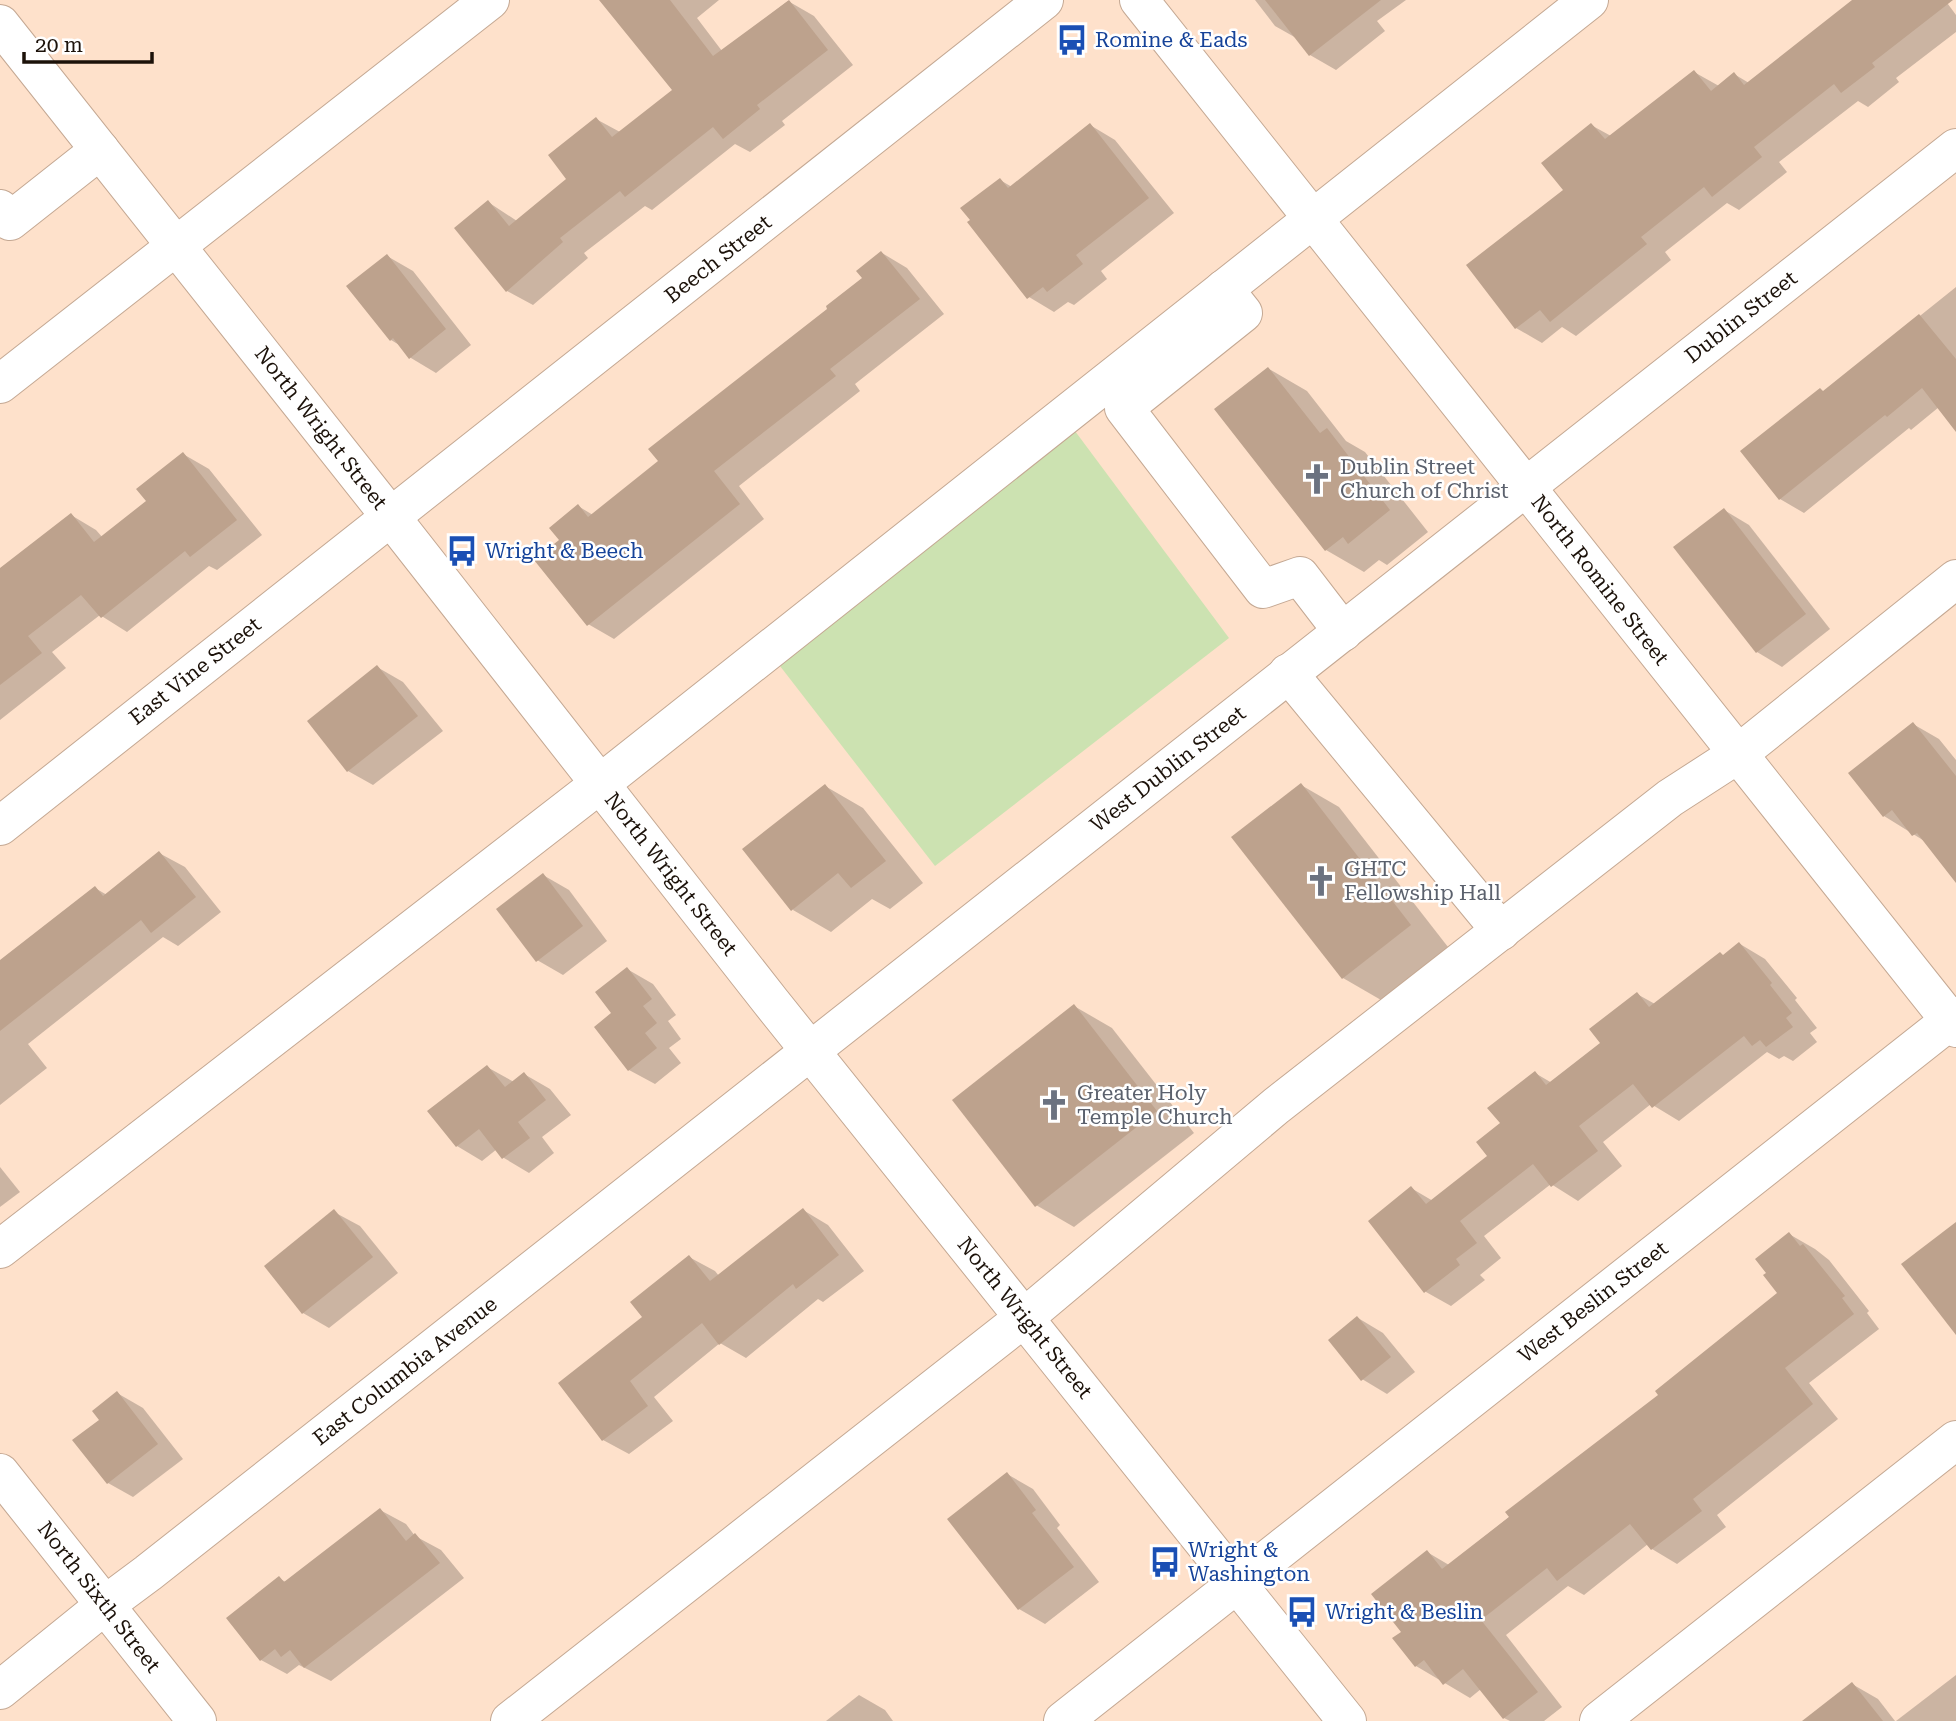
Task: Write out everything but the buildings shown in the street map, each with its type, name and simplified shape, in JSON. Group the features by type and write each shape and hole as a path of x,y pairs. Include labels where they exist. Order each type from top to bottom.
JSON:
{"street":[{"path":"0,384 490,0"},
{"name":"Beech Street","path":"390,516 1044,0"},
{"name":"North Romine Street","path":"1139,0 1954,1022"},
{"path":"0,1249 601,783 1589,0"},
{"name":"North Wright Street","path":"0,24 810,1051 1347,1721"},
{"name":"Dublin Street","path":"1526,487 1956,148"},
{"path":"0,209 10,221 100,150"},
{"path":"1224,289 1243,313 1124,408 1262,589 1300,576 1343,632"},
{"name":"West Dublin Street","path":"810,1051 1526,487"},
{"name":"East Vine Street","path":"0,826 390,516"},
{"path":"510,1721 1025,1317 1276,1107 1670,799 1738,754 1956,579"},
{"path":"1288,673 1501,931"},
{"name":"West Beslin Street","path":"1063,1721 1954,1022"},
{"name":"East Columbia Avenue","path":"0,1690 810,1051"},
{"path":"1599,1721 1956,1440"},
{"name":"North Sixth Street","path":"0,1473 197,1721"}],"green space":[{"path":"1072,427 1229,638 935,866 773,657"}],"place":[{"name":"Romine & Eads","path":"1072,40"},
{"name":"Dublin Street Church of Christ","path":"1317,479"},
{"name":"Wright & Beech","path":"462,551"},
{"name":"GHTC Fellowship Hall","path":"1321,881"},
{"name":"Greater Holy Temple Church","path":"1054,1105"},
{"name":"Wright & Washington","path":"1165,1562"},
{"name":"Wright & Beslin","path":"1302,1612"}]}
